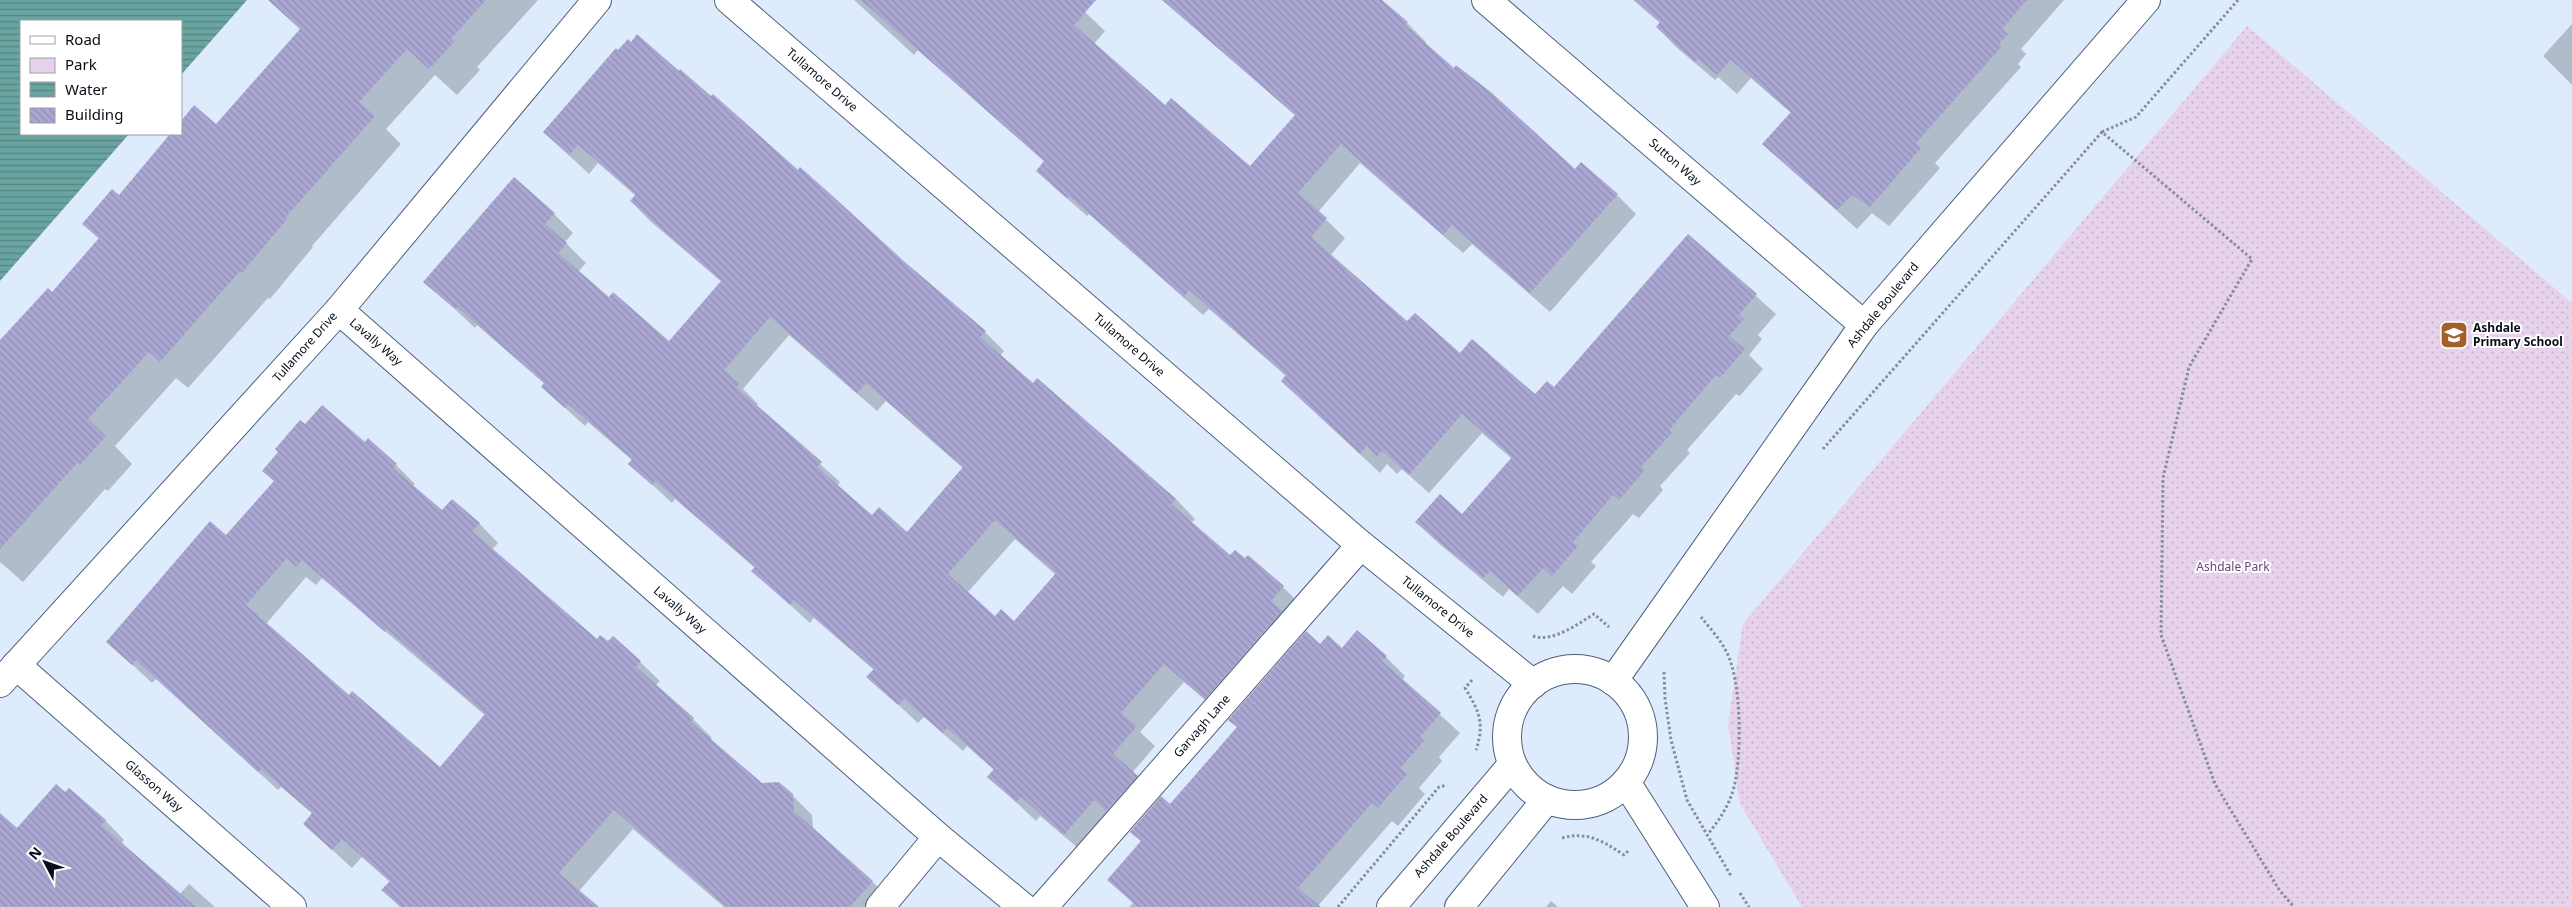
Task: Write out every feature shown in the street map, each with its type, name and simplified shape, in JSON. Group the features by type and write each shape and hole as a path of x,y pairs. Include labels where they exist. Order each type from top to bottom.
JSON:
{"street":[{"name":"Tullamore Drive","path":"8,674 339,310 596,0"},
{"name":"Tullamore Drive","path":"729,0 1361,545 1533,684"},
{"name":"Sutton Way","path":"1486,0 1864,325"},
{"name":"Ashdale Boulevard","path":"1614,681 1864,325 2146,0"},
{"name":"Lavally Way","path":"339,310 938,837 1023,907"},
{"name":"Garvagh Lane","path":"1043,907 1361,545"},
{"path":"1578,669 1600,674 1614,681 1630,697 1641,718 1643,742 1637,765 1626,782 1608,796 1586,804 1562,804 1547,800 1527,786 1512,765 1507,742 1509,718 1520,697 1533,684 1554,672 1578,669"},
{"name":"Glasson Way","path":"8,674 292,907"},
{"name":"Ashdale Boulevard","path":"1391,907 1512,765"},
{"path":"1626,782 1705,907"},
{"path":"1459,907 1547,800"},
{"path":"880,907 938,837"}],"path":[{"path":"1820,453 2102,132 2136,117 2238,0"},
{"path":"2102,132 2252,260 2190,367 2187,376 2163,478 2162,635 2215,784 2280,891 2294,907"},
{"path":"1696,613 1726,651 1737,683 1738,735 1734,786 1724,815 1708,834"},
{"path":"1472,756 1477,748 1482,724 1478,710 1465,688 1514,630 1539,638 1563,632 1594,614 1665,672"},
{"path":"1668,664 1665,672 1665,698 1671,740 1687,800 1734,882"},
{"path":"1338,907 1439,787 1448,785"},
{"path":"1557,840 1576,834 1600,838 1624,855 1687,800"},
{"path":"1738,890 1749,907"}],"green space":[{"name":"Ashdale Park","path":"2247,26 2572,303 2572,907 1802,907 1740,804 1728,724 1743,624"}],"water":[{"path":"0,0 247,0 182,74 182,20 20,20 20,135 128,135 0,281"}],"building":[{"path":"268,0 486,0 451,39 454,42 429,69 407,49 359,102 375,116 285,218 287,219 242,273 240,271 160,362 149,352 88,419 106,436 80,465 78,462 0,549 0,340 48,288 52,292 99,238 82,224 112,189 119,195 169,135 182,135 182,120 194,105 216,124 300,29"},
{"path":"861,0 1096,0 1074,25 1165,105 1171,98 1250,166 1295,115 1162,0 1382,0 1408,22 1405,25 1454,68 1456,65 1492,93 1575,169 1581,162 1618,194 1530,293 1452,225 1443,235 1341,144 1298,193 1327,218 1311,237 1407,321 1415,313 1460,353 1472,339 1535,394 1547,381 1554,387 1688,234 1757,294 1739,315 1744,319 1729,336 1745,349 1720,378 1716,375 1669,430 1672,433 1641,467 1645,470 1619,500 1613,495 1573,542 1578,546 1552,576 1543,568 1518,596 1490,571 1483,578 1415,522 1440,494 1462,514 1512,457 1462,414 1409,475 1382,451 1377,456 1367,446 1360,454 1281,381 1286,375 1189,290 1184,297 1069,196 1067,198 1036,171 1044,161"},
{"path":"1635,0 2027,0 2002,29 2008,34 1999,44 2002,46 1916,143 1921,148 1870,207 1852,195 1837,210 1762,144 1791,112 1731,60 1717,75 1698,59 1695,62 1656,27 1660,22"},
{"path":"637,34 679,71 680,69 711,96 713,94 798,170 800,167 906,263 986,331 980,337 1033,383 1037,378 1176,499 1171,504 1230,555 1235,550 1245,558 1248,555 1284,586 1271,601 1282,611 1205,699 1164,664 1121,713 1137,726 1113,754 1138,776 1106,811 1094,800 1064,835 1021,797 1016,802 987,777 994,769 947,728 943,733 904,699 898,705 866,677 874,669 794,600 790,605 751,571 755,567 655,481 652,485 628,464 632,459 568,404 565,408 541,387 544,383 457,307 455,309 423,282 514,177 555,213 545,224 567,243 558,253 609,297 613,292 669,341 721,281 630,201 636,194 578,145 569,155 543,132 616,48 618,50 628,39 631,42","holes":["770,317 857,393 866,383 963,467 907,532 879,507 872,515 817,467 822,462 736,387 740,384 724,370","995,520 1056,573 1014,621 1001,609 995,616 948,574"]},
{"path":"322,405 365,442 368,438 397,464 393,468 442,510 452,499 480,523 472,531 597,639 600,635 608,641 613,636 641,661 636,667 694,718 691,722 762,783 779,782 793,794 794,811 873,881 850,907 727,907 614,810 559,873 599,907 401,907 381,890 390,881 342,839 332,850 303,824 312,813 261,769 258,772 136,660 132,665 106,642 210,521 226,535 274,481 262,471 278,452 275,449 300,420 305,424","holes":["287,558 296,567 302,560 385,632 387,629 485,714 440,767 352,691 349,695 246,605"]},
{"path":"1357,630 1387,656 1382,661 1441,713 1420,737 1424,741 1400,768 1407,774 1378,808 1372,803 1298,888 1321,907 1138,907 1107,880 1141,841 1130,832 1161,796 1170,804 1237,727 1228,720 1306,631 1320,644 1328,635 1342,648"},
{"path":"56,784 65,792 69,788 106,820 101,825 196,907 0,907 0,813 17,828"}],"place":[{"name":"Ashdale Primary School","path":"2454,335"}]}
